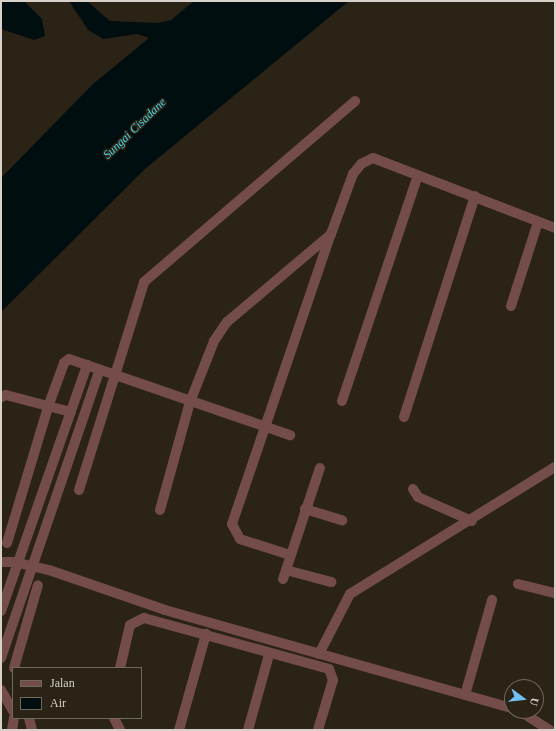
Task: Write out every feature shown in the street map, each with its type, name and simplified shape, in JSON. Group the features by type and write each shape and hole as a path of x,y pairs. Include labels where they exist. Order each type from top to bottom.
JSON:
{"street":[{"path":"79,490 144,282 355,101"},
{"path":"290,555 240,539 232,524 267,427 330,234 353,174 361,164 373,158 476,196 555,228"},
{"path":"342,401 418,174"},
{"path":"404,417 476,196"},
{"path":"511,306 538,222"},
{"path":"160,510 190,402 222,328 330,234"},
{"path":"7,543 49,404 64,363 69,359 190,402 290,435"},
{"path":"1,611 87,365"},
{"path":"1,658 100,369"},
{"path":"1,397 49,404 71,412"},
{"path":"319,654 350,594 472,521 555,467"},
{"path":"320,468 284,575 330,582"},
{"path":"413,489 418,497 453,509 472,521"},
{"path":"305,509 342,520"},
{"path":"1,562 14,562 49,570 165,610 504,706"},
{"path":"518,584 555,593"},
{"path":"14,667 38,585"},
{"path":"465,695 492,600"},
{"path":"120,667 134,620 144,618 206,634 269,655 329,669 332,673 318,730"},
{"path":"179,730 206,634"},
{"path":"248,730 269,655"},
{"path":"1,690 12,709"},
{"path":"12,730 14,719"},
{"path":"28,719 32,730"},
{"path":"114,719 120,730"},
{"path":"532,719 549,730"}],"water":[{"path":"1,1 24,1 42,19 45,36 34,40 1,29"},
{"name":"Sungai Cisadane","path":"69,1 87,1 110,21 158,23 171,20 194,1 349,1 145,169 1,312 1,178 93,84 149,38 137,34 103,39 88,30"}]}
